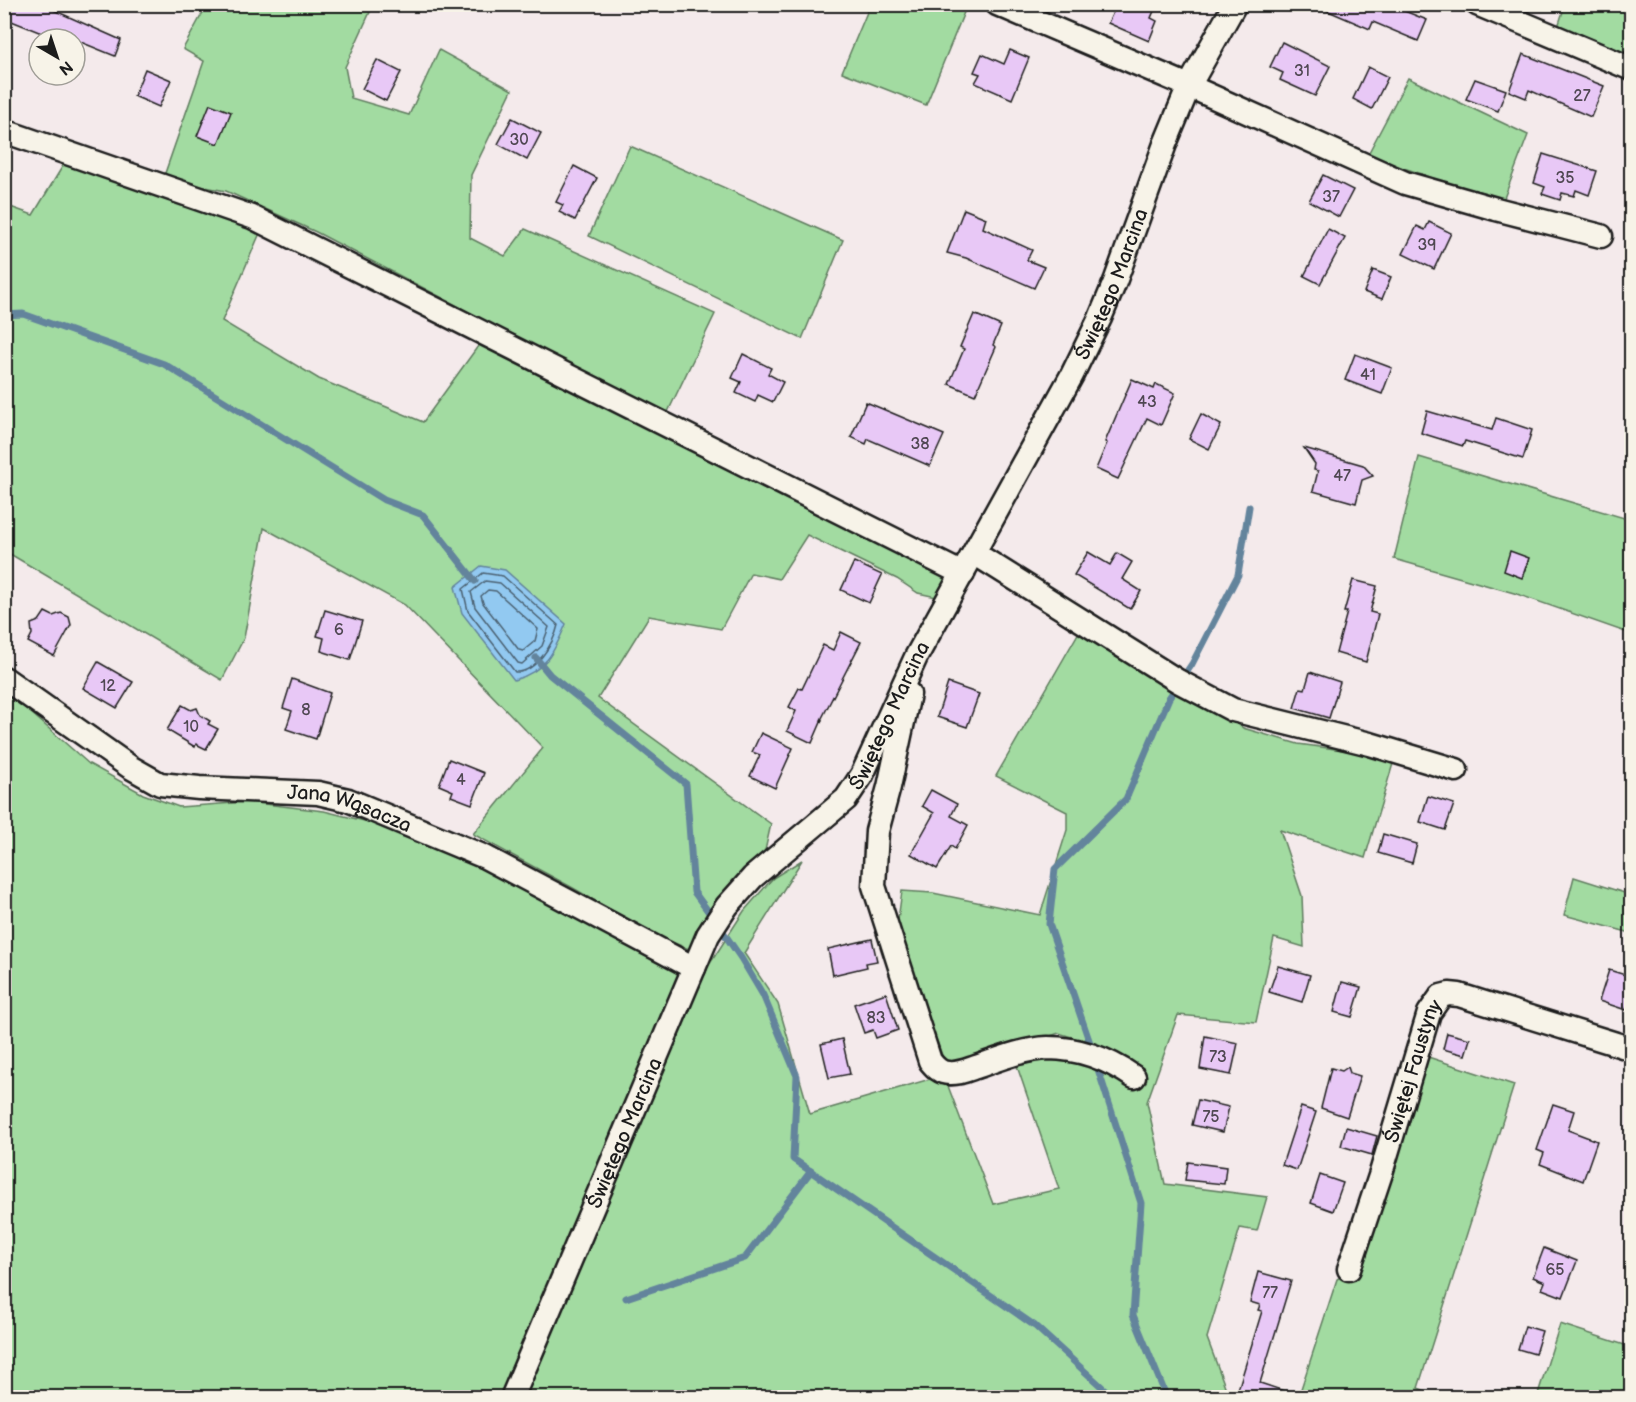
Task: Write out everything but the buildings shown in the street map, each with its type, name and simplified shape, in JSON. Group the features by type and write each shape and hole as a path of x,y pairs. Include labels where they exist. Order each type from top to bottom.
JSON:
{"street":[{"path":"998,4 1190,86 1405,183 1601,236"},
{"name":"Świętego Marcina","path":"512,1398 708,935 727,906 753,877 846,799 862,775 916,657 1072,375 1100,318 1165,144 1190,86 1235,4"},
{"path":"1477,4 1632,69"},
{"path":"4,131 252,218 963,574"},
{"path":"974,553 1178,681 1233,710 1370,744 1456,770"},
{"path":"916,657 889,787 877,831 873,886 930,1061 937,1070 947,1074 960,1072 1027,1050 1048,1048 1074,1050 1113,1063 1134,1077"},
{"name":"Jana Wąsacza","path":"4,678 130,767 160,784 318,793 348,800 485,857 694,968"},
{"name":"Świętej Faustyny","path":"1349,1269 1381,1173 1429,1013 1441,996 1459,995 1632,1049"}],"green space":[{"path":"207,5 357,5 370,12 345,67 351,98 409,115 439,50 512,90 471,175 470,238 505,256 525,229 715,314 665,418 316,232 226,191 163,179 204,61 183,49"},
{"path":"870,5 967,5 926,105 842,72"},
{"path":"1565,5 1631,5 1631,59 1557,30"},
{"path":"1408,78 1528,135 1501,206 1425,175 1367,156"},
{"path":"630,146 843,240 802,339 589,236"},
{"path":"64,164 157,194 260,233 222,321 319,379 423,422 481,342 949,573 936,597 918,593 897,579 807,535 779,579 751,573 721,629 649,616 598,698 771,824 764,855 691,950 653,934 473,834 543,748 405,605 264,528 244,638 222,680 5,551 5,205 33,215"},
{"path":"1419,457 1631,520 1631,634 1514,593 1394,559"},
{"path":"1079,632 1223,712 1243,728 1298,744 1395,757 1365,858 1280,830 1302,896 1304,947 1274,938 1256,1022 1178,1015 1147,1102 1165,1184 1267,1197 1257,1231 1240,1228 1207,1338 1229,1397 5,1397 4,689 89,764 143,794 179,807 248,802 324,811 385,826 482,869 698,982 744,911 773,878 802,860 744,953 778,1004 810,1114 930,1079 948,1086 993,1204 1059,1189 1017,1066 1054,1057 1079,1064 1078,1039 1059,1033 958,1066 944,1061 897,927 902,891 933,893 1040,915 1067,830 1067,812 996,776"},
{"path":"1574,877 1631,895 1631,933 1564,915"},
{"path":"1422,1055 1514,1085 1418,1388 1440,1397 1298,1398 1337,1279 1363,1264"},
{"path":"1560,1324 1631,1347 1631,1397 1537,1397"}],"water":[{"path":"481,566 505,570 566,624 553,652 541,666 514,680 462,613 455,587"}],"waterway":[{"path":"4,315 23,314 164,364 384,500 423,515 475,581"},
{"path":"1092,1049 1049,924 1055,869 1126,799 1169,698 1192,664 1238,575 1249,507"},
{"path":"536,658 550,675 686,784 694,892 713,918"},
{"path":"721,929 763,995 797,1076 793,1159 1035,1326 1114,1398"},
{"path":"1096,1063 1141,1203 1133,1315 1167,1398"},
{"path":"626,1298 745,1258 811,1171"}]}
